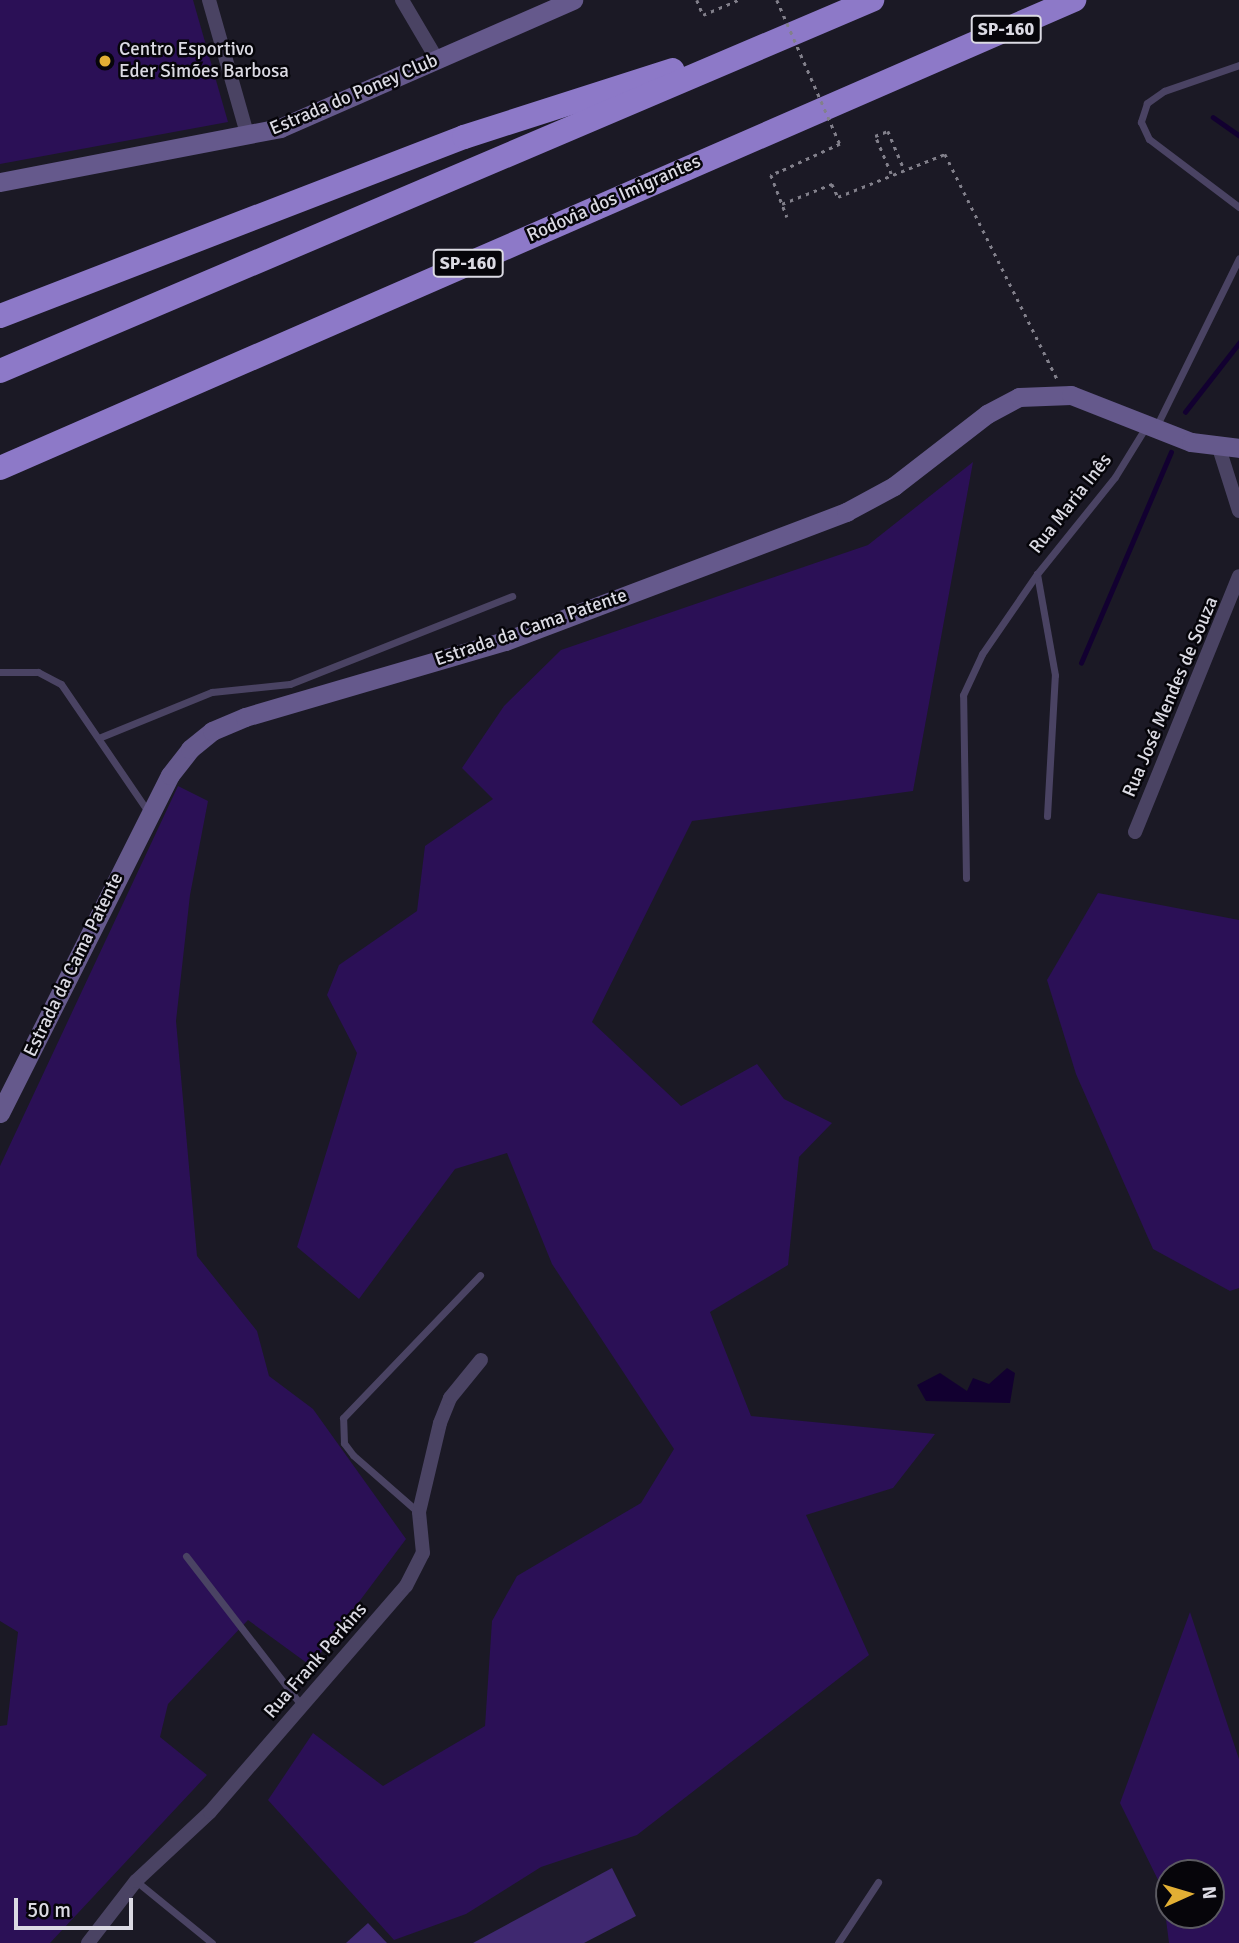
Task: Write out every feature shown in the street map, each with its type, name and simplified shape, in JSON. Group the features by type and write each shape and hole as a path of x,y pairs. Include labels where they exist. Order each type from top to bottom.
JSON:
{"highway":[{"path":"0,371 872,0"},
{"name":"Rodovia dos Imigrantes","path":"0,468 1074,0"},
{"path":"6,315 554,105 788,36"}],"street":[{"path":"209,0 248,137"},
{"path":"402,0 438,61"},
{"name":"Estrada do Poney Club","path":"0,182 248,137 322,113 573,0"},
{"name":"Estrada da Cama Patente","path":"0,1113 149,813 190,749 212,732 245,717 505,641 846,512 894,486 1005,402 1056,394 1086,399 1151,426 1219,448 1239,448"},
{"path":"1219,448 1239,511"},
{"name":"Rua José Mendes de Souza","path":"1135,832 1239,576"},
{"name":"Rua Frank Perkins","path":"89,1943 136,1881 209,1812 303,1707 419,1566 424,1540 419,1512 427,1463 450,1398 481,1360"}],"lane":[{"path":"1239,65 1164,91 1147,103 1141,122 1149,139 1239,207"},
{"name":"Rua Maria Inês","path":"1047,816 1055,675 1037,574 1115,477 1151,426 1239,258"},
{"path":"966,878 963,695 982,654 1037,574"},
{"path":"101,737 204,695 290,684 512,596"},
{"path":"0,672 38,672 61,684 101,737 149,813"},
{"path":"419,1512 352,1455 344,1443 343,1418 480,1275"},
{"path":"186,1556 303,1707"},
{"path":"136,1881 212,1943"},
{"path":"838,1943 878,1882"}],"path":[{"path":"697,0 703,15 739,0"},
{"path":"777,0 840,144 771,175 787,217"},
{"path":"891,174 875,136 888,131 904,169"},
{"path":"782,204 832,184 838,197 945,154 1057,379 1056,394"}],"shaded area":[{"name":"Centro Esportivo Eder Simões Barbosa","path":"0,0 193,0 228,122 0,164"},
{"path":"973,462 913,791 692,821 592,1022 681,1106 757,1064 784,1099 832,1123 799,1157 788,1265 710,1312 751,1416 935,1434 893,1488 806,1515 869,1655 637,1835 541,1867 466,1914 394,1940 268,1800 313,1733 383,1786 485,1726 492,1621 517,1576 641,1503 674,1449 552,1264 507,1153 455,1169 359,1299 297,1247 357,1053 327,995 339,965 417,911 425,846 493,799 462,768 504,706 561,650 868,545"},
{"path":"178,786 208,801 190,895 176,1021 197,1256 257,1331 269,1376 313,1409 406,1539 311,1666 248,1620 168,1704 160,1737 207,1775 50,1943 0,1943 0,1726 7,1725 18,1632 0,1621 0,1166"},
{"path":"1098,893 1239,920 1239,1288 1230,1291 1153,1249 1076,1074 1047,980"},
{"path":"1007,1368 1015,1373 1010,1403 926,1401 917,1385 940,1373 967,1391 973,1378 989,1384"},
{"path":"1190,1612 1239,1759 1239,1943 1169,1943 1167,1929 1225,1929 1225,1859 1155,1859 1155,1874 1120,1803"}],"building":[{"path":"612,1868 636,1916 584,1943 473,1943"},
{"path":"368,1923 387,1943 346,1943"}],"waterway":[{"path":"1213,117 1239,135"},
{"path":"1185,412 1239,343"},
{"path":"1081,663 1171,452"}],"place":[{"name":"Centro Esportivo Eder Simões Barbosa","path":"105,61"}]}
